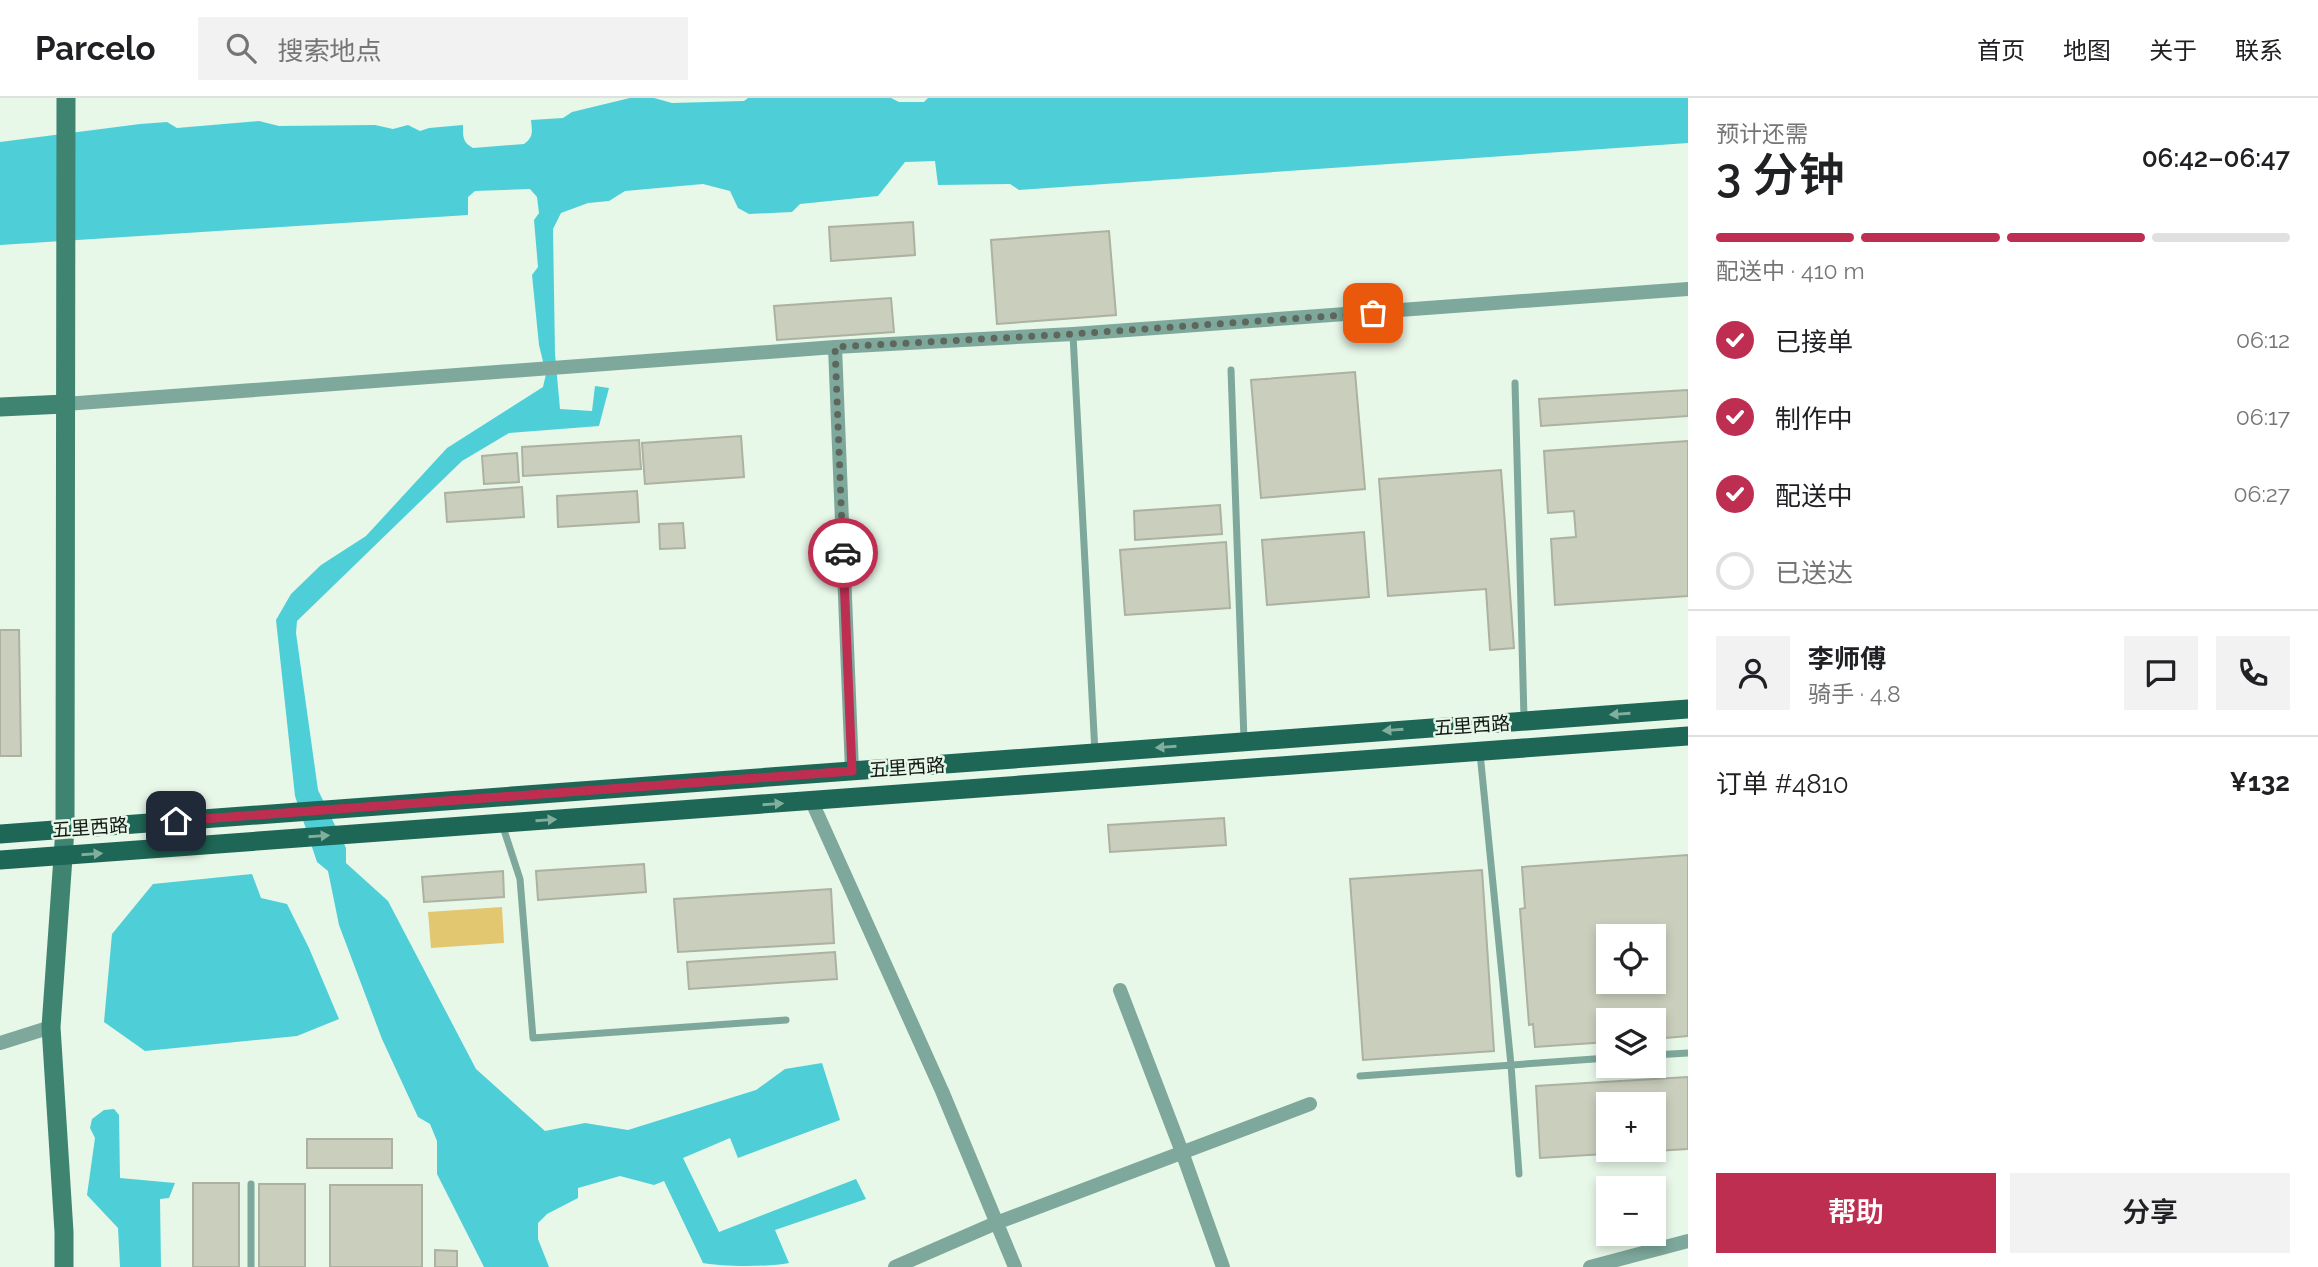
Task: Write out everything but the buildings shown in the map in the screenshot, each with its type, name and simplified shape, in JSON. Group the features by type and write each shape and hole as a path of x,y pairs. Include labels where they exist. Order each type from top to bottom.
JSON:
{"main road":[{"path":"64,1267 51,1027 65,829 66,98"},
{"path":"0,407 65,404"},
{"name":"五里西路","path":"0,834 1688,709"},
{"name":"五里西路","path":"0,860 1688,736"}],"street":[{"path":"65,404 835,347 1073,334 1688,289"},
{"path":"835,347 852,771"},
{"path":"812,802 942,1091 1014,1267"},
{"path":"1120,990 1223,1267"},
{"path":"0,1043 51,1027"},
{"path":"895,1267 996,1223 1311,1104"},
{"path":"1590,1267 1688,1241"}],"lane":[{"path":"1073,334 1095,753"},
{"path":"1231,370 1244,742"},
{"path":"1515,383 1525,721"},
{"path":"1479,751 1511,1065 1519,1174"},
{"path":"502,824 520,879 533,1038 786,1020"},
{"path":"1666,1054 1688,1053"},
{"path":"1360,1076 1596,1059"},
{"path":"251,1184 251,1267"}],"shaded area":[{"path":"502,907 504,943 431,948 428,912"}],"water":[{"path":"630,98 654,98 672,103 744,101 748,98 891,98 899,102 924,102 928,98 1688,98 1688,143 1019,190 1010,184 938,185 935,161 905,162 878,196 800,204 792,212 749,214 738,208 730,191 703,184 625,191 609,201 588,203 561,213 553,229 555,354 560,409 592,411 595,386 609,388 599,426 509,433 462,461 297,621 296,633 318,790 346,848 346,863 388,901 476,1069 545,1131 585,1123 628,1130 756,1090 785,1069 822,1063 840,1120 738,1158 730,1138 683,1158 719,1232 856,1179 866,1199 775,1230 789,1263 758,1266 712,1264 703,1263 664,1181 654,1185 620,1176 578,1188 578,1198 547,1214 538,1223 538,1239 549,1267 484,1267 437,1174 437,1141 430,1124 418,1117 382,1039 339,925 328,871 317,862 295,796 276,620 291,594 321,565 366,536 447,448 543,387 546,374 539,345 532,275 538,267 534,220 539,213 537,197 530,189 475,191 468,197 468,215 0,245 0,142 140,124 167,122 177,128 259,121 279,126 375,125 393,129 408,125 420,131 463,125 465,141 473,148 524,144 531,136 531,120 563,118 572,112"},
{"path":"252,874 261,898 287,904 339,1019 297,1036 145,1051 104,1022 112,934 153,884"},
{"path":"114,1109 119,1115 120,1178 175,1183 169,1198 160,1199 161,1267 120,1267 118,1228 87,1195 95,1138 90,1128 92,1119 104,1110"}],"way so far":[{"path":"843,553 835,347 1373,313"}],"route":[{"path":"176,821 852,771 843,553"}]}
